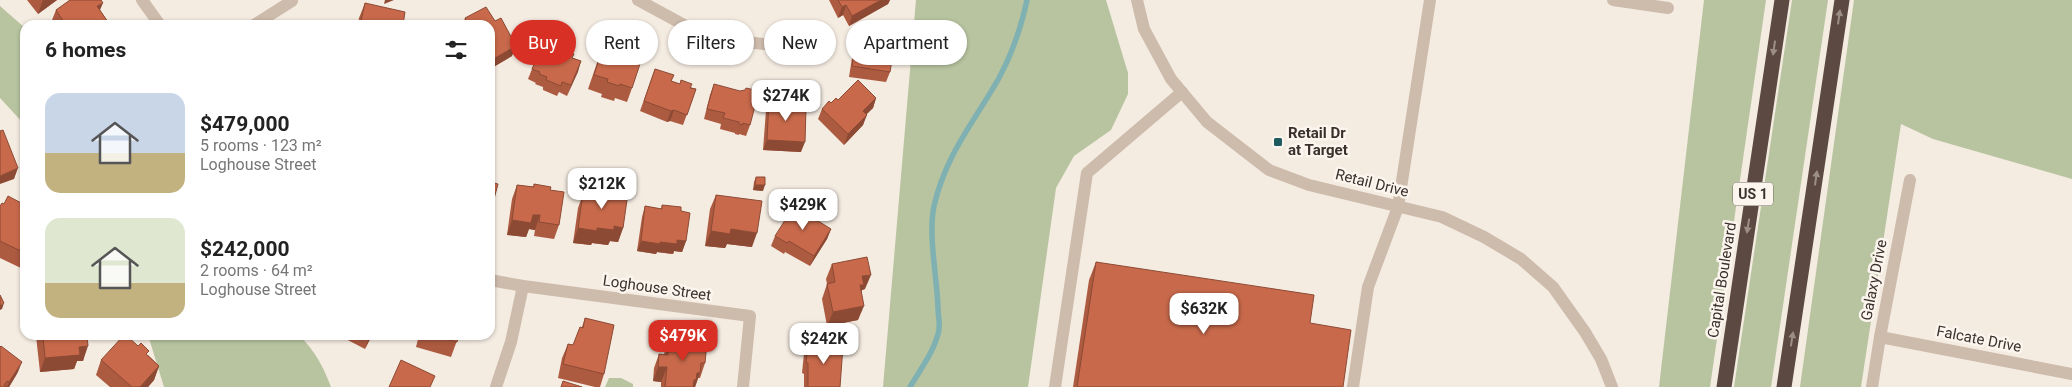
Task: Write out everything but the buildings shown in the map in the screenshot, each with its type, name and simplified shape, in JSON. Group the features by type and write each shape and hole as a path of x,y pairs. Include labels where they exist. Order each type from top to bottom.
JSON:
{"highway":[{"name":"Capital Boulevard","path":"1724,387 1782,0"},
{"path":"1784,387 1842,0"}],"street":[{"path":"142,0 156,20"},
{"path":"638,0 686,26 735,40 764,43"},
{"name":"Retail Drive","path":"1138,0 1144,29 1171,79 1207,122 1269,170 1309,184 1442,217 1484,237 1521,259 1553,287 1564,302 1601,359 1612,387"},
{"path":"1353,387 1368,287 1398,207 1430,0"},
{"path":"1613,0 1668,8"},
{"path":"262,20 292,1"},
{"path":"1055,387 1088,173 1182,92"},
{"name":"Galaxy Drive","path":"1872,387 1910,180"},
{"name":"Loghouse Street","path":"495,281 750,316 743,387"},
{"path":"496,387 511,342 523,286"},
{"name":"Falcate Drive","path":"1880,337 2072,374"}],"green space":[{"path":"916,0 1106,0 1128,73 1128,94 1111,130 1074,156 1056,188 1028,387 883,387 910,65 967,65 967,20 914,20"},
{"path":"1704,0 1766,0 1710,387 1659,387"},
{"path":"1792,0 1828,0 1771,387 1734,387"},
{"path":"1854,0 2072,0 2072,179 1933,139 1901,124 1861,387 1800,387"},
{"path":"0,6 20,24 20,120 0,98"},
{"path":"150,340 304,340 318,359 331,387 164,387"},
{"path":"609,378 621,378 633,384 633,387 605,387"}],"waterway":[{"path":"910,387 930,355 939,331 932,230 932,218 939,187 953,154 1004,68 1016,40 1027,0"}],"place":[{"name":"Retail Dr at Target","path":"1278,142"}]}
